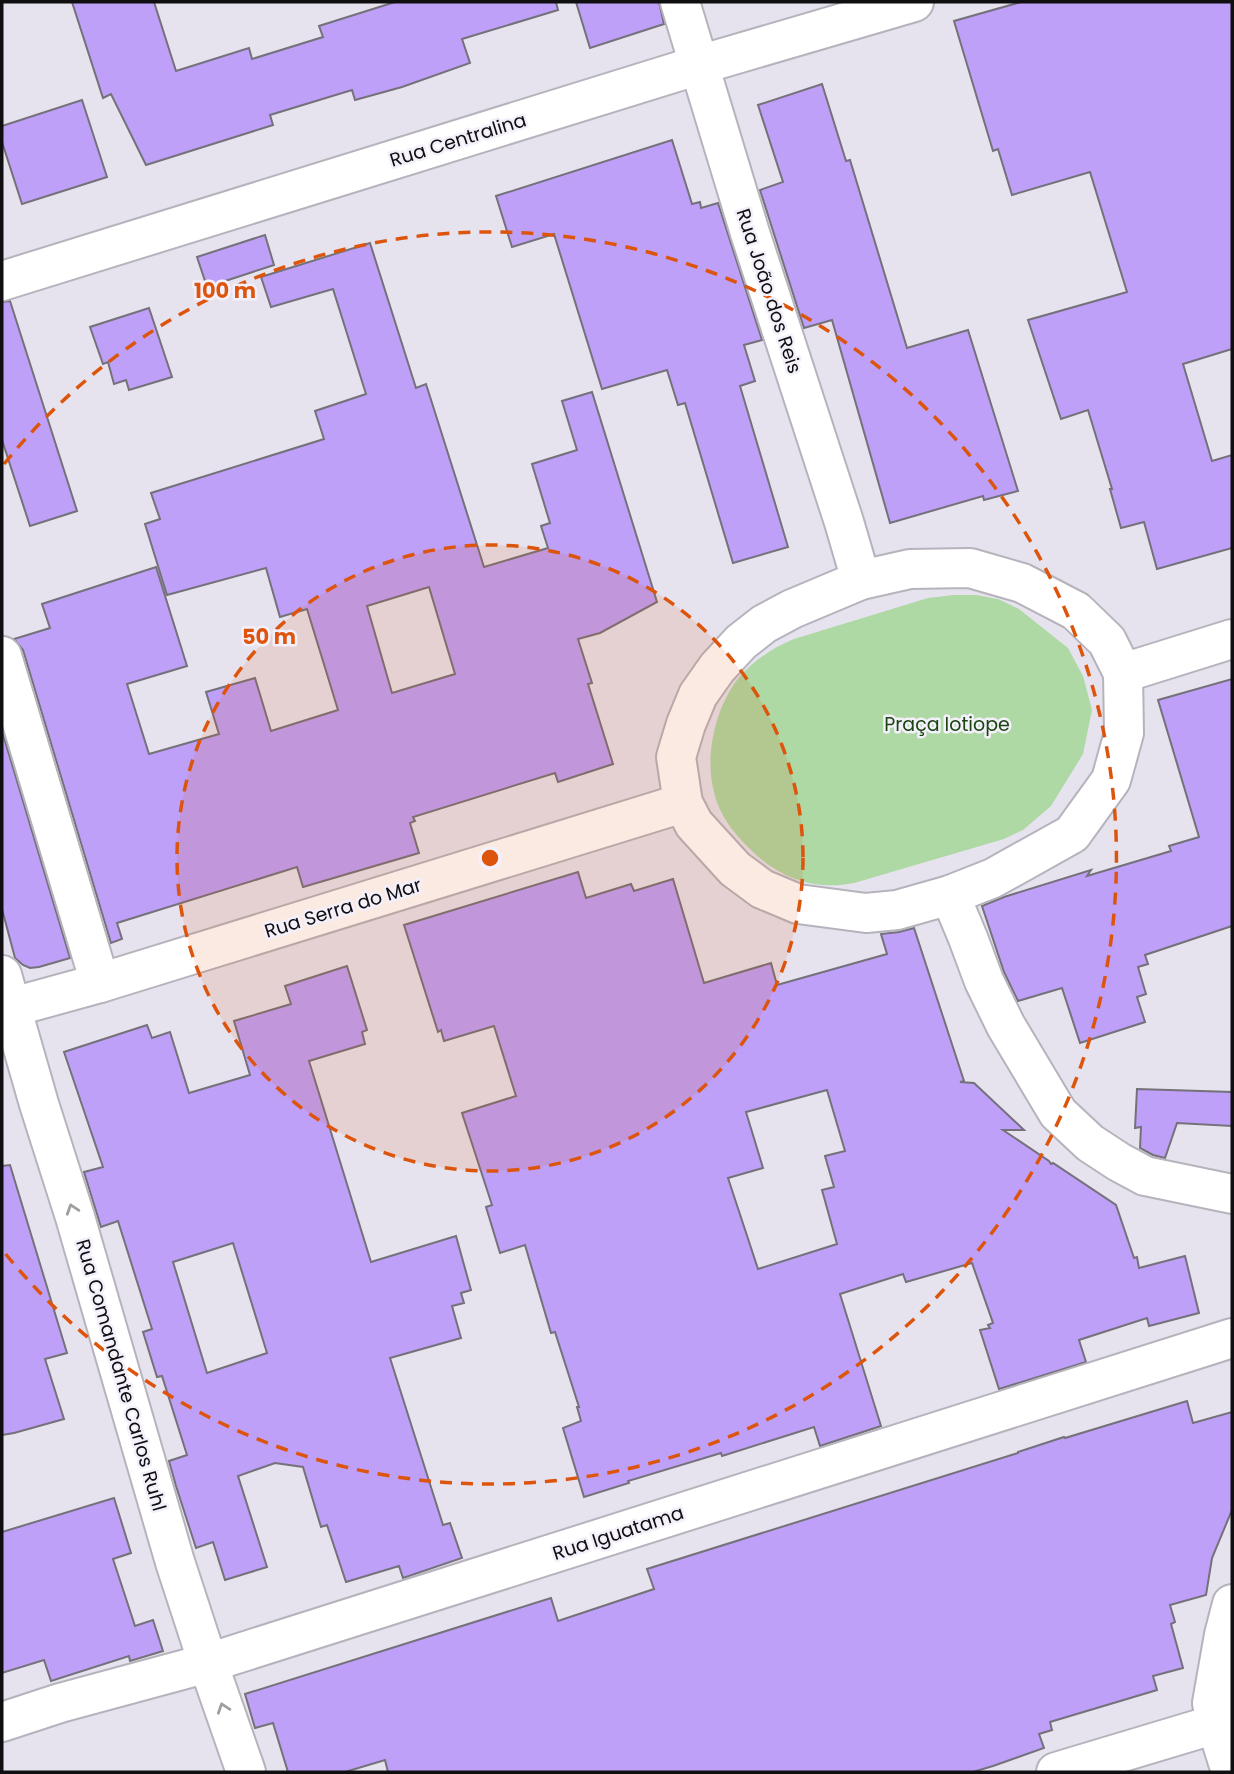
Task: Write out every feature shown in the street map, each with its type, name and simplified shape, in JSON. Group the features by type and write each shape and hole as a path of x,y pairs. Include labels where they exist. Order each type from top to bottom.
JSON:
{"street":[{"name":"Rua João dos Reis","path":"680,2 750,233 861,580"},
{"name":"Rua Centralina","path":"2,281 699,65 914,2"},
{"path":"970,568 1023,583 1076,611 1107,641 1123,673 1124,733 1111,780 1072,834 993,878 950,895 897,910 866,913 798,904 762,889 735,869 694,824 683,803 676,757 685,724 698,695 717,668 741,642 764,624 818,597 861,580 910,569 970,568"},
{"path":"1123,673 1232,639"},
{"path":"2,656 100,983"},
{"name":"Rua Serra do Mar","path":"5,997 100,983 683,803"},
{"path":"950,895 984,981 1006,1026 1058,1113 1090,1143 1145,1176 1232,1194"},
{"name":"Rua Comandante Carlos Ruhl","path":"5,997 75,1217 175,1562 246,1772"},
{"name":"Rua Iguatama","path":"2,1722 60,1703 208,1663 1232,1338"},
{"path":"1231,1772 1212,1703 1223,1635 1232,1604"},
{"path":"1056,1772 1216,1724"}],"green space":[{"name":"Praça Iotiope","path":"954,595 998,599 1019,609 1068,648 1083,676 1092,710 1083,754 1051,806 1023,830 1004,839 854,883 812,883 798,880 773,868 733,831 723,816 714,792 710,762 714,730 732,687 759,659 794,639 928,598"}],"building":[{"path":"72,2 154,2 176,71 249,48 252,59 323,37 319,26 395,2 556,2 558,10 462,39 470,63 355,100 352,90 270,115 273,125 146,165 111,94 103,98"},
{"path":"576,2 659,2 664,24 590,48"},
{"path":"1021,2 1232,2 1232,349 1183,364 1212,461 1232,455 1232,548 1157,569 1144,522 1121,528 1088,410 1061,419 1028,320 1127,292 1090,172 1012,195 998,149 993,151 954,21"},
{"path":"822,84 846,161 850,160 907,348 968,330 1018,491 984,500 983,496 890,523 832,320 804,328 760,190 783,182 758,105"},
{"path":"82,100 107,177 22,204 2,142 2,126"},
{"path":"672,140 692,204 700,202 701,208 718,203 762,340 744,345 755,381 740,386 788,547 733,563 685,403 678,405 667,370 602,389 554,234 512,247 496,196"},
{"path":"265,235 274,265 207,287 197,257"},
{"path":"370,243 416,388 426,384 484,567 548,548 541,526 550,523 532,464 577,450 562,401 592,392 657,602 600,633 578,639 592,683 588,684 613,764 558,782 555,773 413,817 415,821 410,823 419,853 303,887 297,867 117,923 122,939 111,943 23,650 14,639 50,628 42,604 156,567 187,666 127,684 149,754 219,734 206,692 255,678 271,731 338,710 307,609 280,617 266,568 167,595 145,524 160,519 151,493 324,439 315,411 366,394 333,289 271,307 261,277","holes":["429,587 455,674 392,693 367,606"]},
{"path":"10,301 77,511 30,526 2,440 2,302"},
{"path":"149,308 172,377 129,390 126,380 114,384 108,362 103,364 90,327"},
{"path":"1232,679 1232,926 1145,955 1148,964 1138,967 1146,994 1137,997 1145,1022 1080,1043 1062,988 1018,1001 1004,972 982,906 1091,870 1087,876 1171,851 1169,846 1199,837 1158,700"},
{"path":"2,731 70,958 39,967 30,968 15,958 2,909"},
{"path":"578,872 586,898 631,884 634,891 673,879 704,983 771,963 777,985 887,954 881,934 914,928 964,1081 960,1082 974,1083 1024,1130 1003,1130 1116,1205 1139,1268 1185,1256 1199,1313 1149,1326 1147,1318 1079,1340 1086,1362 999,1389 980,1330 990,1328 988,1325 993,1323 972,1263 906,1282 903,1274 840,1294 881,1426 820,1446 814,1427 722,1456 721,1453 628,1481 629,1483 584,1497 563,1428 581,1421 579,1407 555,1332 551,1333 525,1245 500,1253 486,1207 492,1205 462,1113 516,1096 494,1026 444,1041 441,1030 438,1032 404,925","holes":["827,1090 845,1151 825,1156 834,1187 822,1190 837,1244 758,1269 728,1178 763,1168 746,1112"]},
{"path":"347,966 367,1030 362,1032 365,1044 309,1061 371,1262 456,1236 471,1290 461,1293 464,1303 452,1306 461,1338 390,1358 443,1525 450,1523 462,1558 403,1578 399,1566 346,1582 327,1525 321,1527 303,1467 275,1463 238,1476 267,1567 225,1580 213,1542 196,1548 169,1461 187,1455 162,1376 157,1377 143,1332 152,1329 118,1221 101,1227 84,1172 103,1167 64,1052 147,1025 152,1038 170,1032 189,1093 250,1075 234,1021 291,1004 285,986","holes":["233,1243 267,1353 207,1373 173,1262"]},
{"path":"1137,1089 1232,1092 1232,1126 1177,1123 1165,1158 1153,1155 1140,1148 1141,1127 1135,1128"},
{"path":"10,1165 67,1353 45,1359 64,1419 2,1435 2,1166"},
{"path":"1187,1401 1193,1423 1232,1412 1232,1510 1212,1558 1206,1595 1170,1605 1175,1622 1171,1624 1183,1668 1153,1676 1157,1690 1050,1722 1052,1730 1039,1734 1044,1748 993,1766 973,1772 388,1772 385,1760 345,1772 288,1772 273,1723 255,1728 245,1694 551,1598 558,1621 654,1589 647,1569 1064,1437"},
{"path":"114,1498 131,1553 113,1559 135,1626 153,1620 163,1651 130,1661 129,1656 51,1681 44,1660 2,1673 2,1532"}]}
